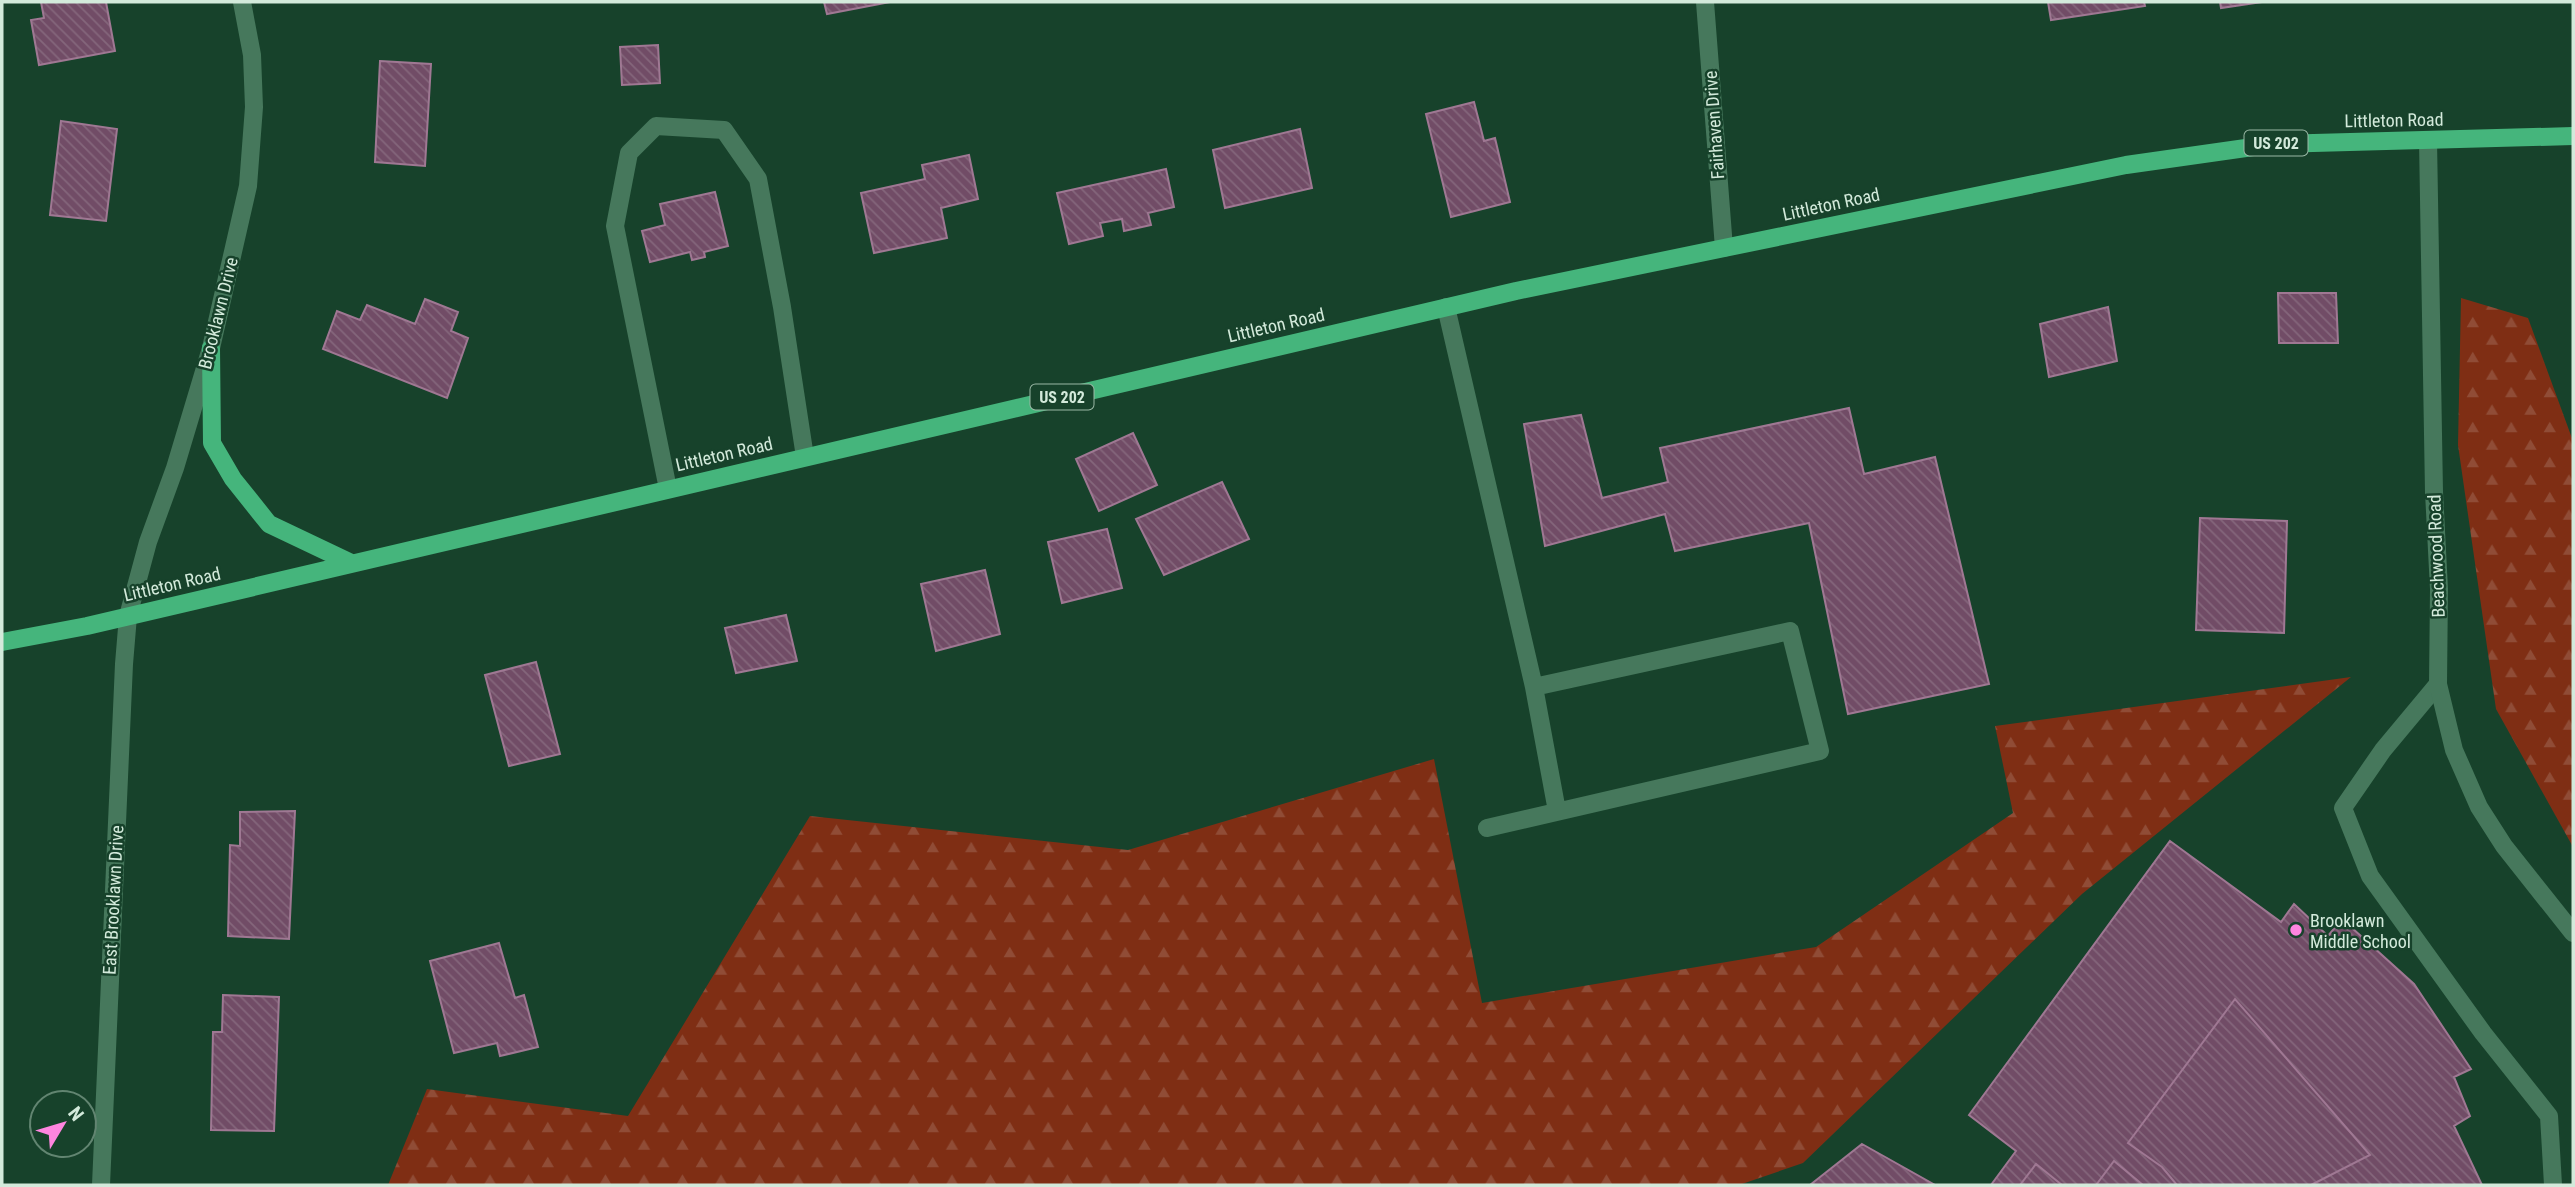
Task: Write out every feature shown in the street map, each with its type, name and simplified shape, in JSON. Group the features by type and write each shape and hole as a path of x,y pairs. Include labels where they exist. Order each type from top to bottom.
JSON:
{"main road":[{"name":"Littleton Road","path":"2,642 128,616 1446,307 2126,165 2274,144 2573,136"},
{"path":"211,348 212,443 233,479 269,524 351,563"}],"street":[{"name":"Brooklawn Drive","path":"128,616 148,542 175,468 211,348 248,186 254,107 251,54 242,2"},
{"name":"Fairhaven Drive","path":"1705,2 1724,247"},
{"path":"668,489 615,226 629,153 656,126 724,130 758,179 782,307 805,457"},
{"name":"Beachwood Road","path":"2428,140 2434,479 2439,589 2438,684 2454,750 2479,807 2504,846 2573,933"},
{"path":"1446,307 1534,687 1557,811"},
{"name":"East Brooklawn Drive","path":"100,1185 128,616"},
{"path":"1487,828 1820,751 1790,631 1534,687"},
{"path":"2438,684 2383,750 2343,808 2370,876 2483,1032 2549,1116 2553,1185"}],"green space":[{"path":"2461,298 2528,318 2573,441 2573,847 2496,709 2458,445"},
{"path":"2351,677 2082,894 1803,1163 1739,1185 388,1185 427,1089 628,1116 810,816 1128,850 1434,759 1482,1003 1816,947 2013,813 1995,726"}],"building":[{"path":"41,2 106,2 115,51 39,65 31,20 44,18"},
{"path":"824,2 890,2 827,14"},
{"path":"2048,2 2144,2 2145,6 2051,20"},
{"path":"2220,2 2262,2 2221,8"},
{"path":"658,45 660,83 622,85 620,47"},
{"path":"380,61 431,64 425,166 375,162"},
{"path":"1474,102 1484,141 1495,138 1510,202 1451,217 1426,114"},
{"path":"61,121 117,129 106,221 50,215"},
{"path":"1300,129 1312,188 1225,208 1213,150"},
{"path":"969,155 978,199 941,208 947,238 874,253 861,193 925,179 922,165"},
{"path":"1166,169 1174,207 1148,213 1151,225 1124,231 1122,219 1100,223 1103,236 1069,244 1057,193"},
{"path":"715,192 728,246 704,252 705,257 692,260 690,252 650,262 642,231 665,225 660,204"},
{"path":"2278,293 2336,293 2338,343 2279,343"},
{"path":"425,299 458,312 451,331 468,338 447,398 323,349 337,311 360,320 367,305 415,324"},
{"path":"2108,307 2117,361 2049,377 2040,324"},
{"path":"1849,408 1864,474 1935,457 1989,684 1848,714 1809,523 1675,551 1665,514 1545,546 1524,424 1581,415 1602,498 1668,482 1660,448"},
{"path":"1133,433 1157,485 1099,511 1076,459"},
{"path":"1222,482 1249,539 1164,575 1136,519"},
{"path":"2200,518 2287,521 2284,633 2196,630"},
{"path":"1107,529 1122,588 1062,603 1048,542"},
{"path":"985,570 1000,634 936,651 921,584"},
{"path":"786,615 797,661 736,673 725,628"},
{"path":"536,662 560,754 509,766 485,675"},
{"path":"295,811 289,939 228,936 230,845 240,846 240,812"},
{"name":"Brooklawn Middle School","path":"2170,841 2281,922 2294,904 2328,936 2342,919 2414,984 2471,1069 2454,1077 2470,1116 2454,1126 2482,1185 2311,1185 2370,1155 2235,999 2128,1143 2162,1167 2177,1185 2143,1185 2114,1161 2096,1185 2062,1185 2036,1164 2020,1185 1991,1185 2016,1151 1969,1115"},
{"name":"Brooklawn Middle School","path":"2170,841 2281,922 2294,904 2328,936 2342,919 2414,984 2471,1069 2454,1077 2470,1116 2454,1126 2482,1185 1991,1185 2016,1151 1969,1115"},
{"path":"499,943 515,998 524,995 538,1047 500,1056 497,1043 454,1053 430,961"},
{"path":"223,995 279,997 274,1131 211,1130 213,1032 222,1032"},
{"path":"1862,1144 1935,1185 1810,1185"},
{"path":"1862,1144 1935,1185 1810,1185"}],"place":[{"name":"Brooklawn Middle School","path":"2296,930"}]}
